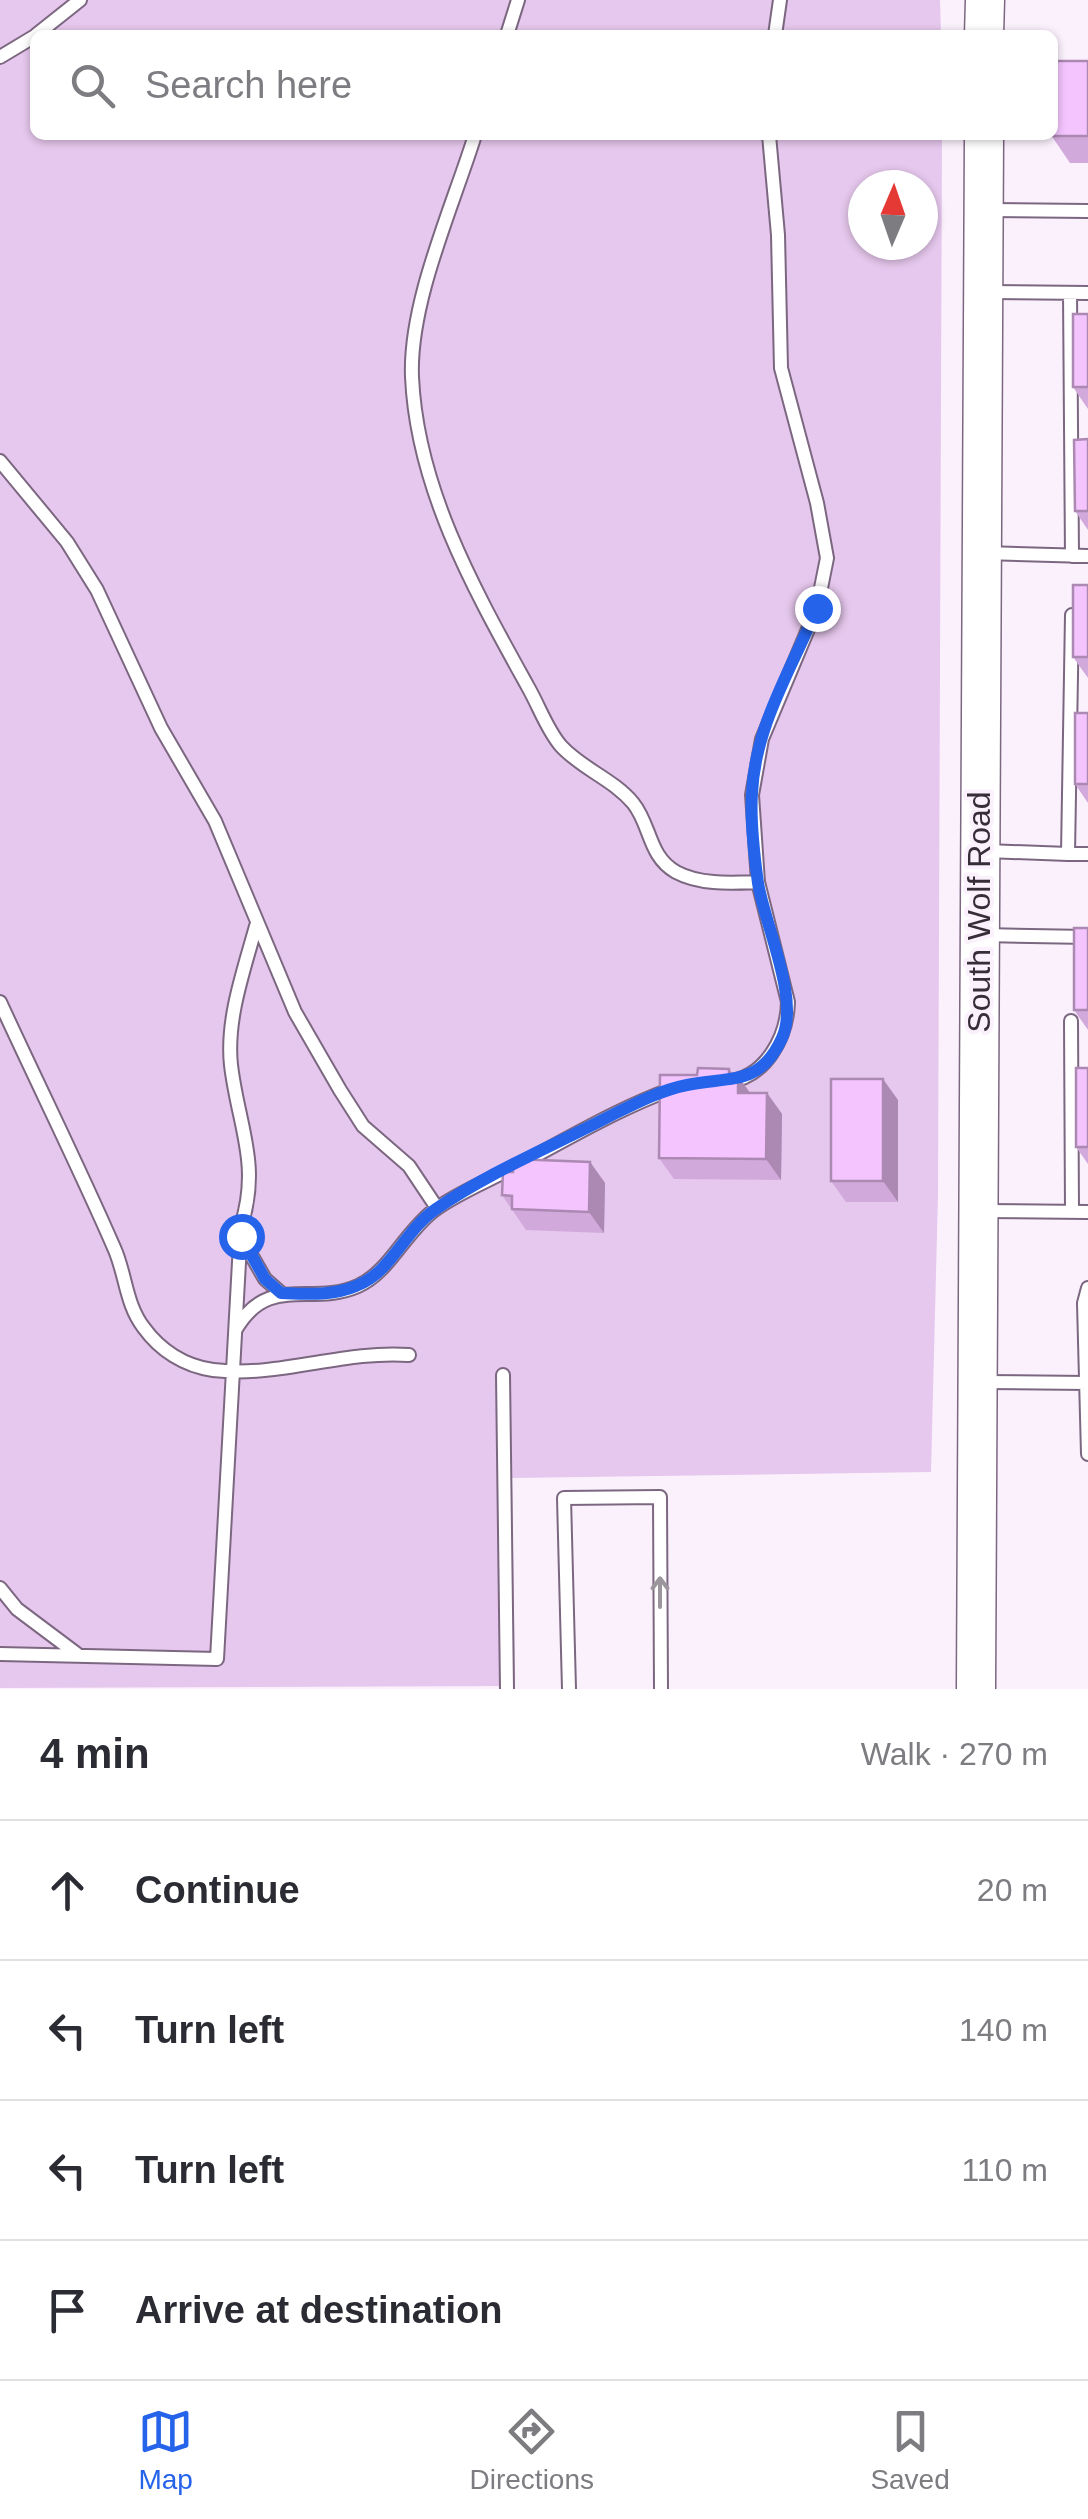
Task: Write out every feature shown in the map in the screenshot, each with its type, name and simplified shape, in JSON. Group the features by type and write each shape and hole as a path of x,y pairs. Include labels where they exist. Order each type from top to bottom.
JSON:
{"main road":[{"path":"984,0 984,30"},
{"name":"South Wolf Road","path":"976,1689 984,140"}],"lane":[{"path":"42,30 80,0"},
{"path":"509,30 518,0"},
{"path":"776,30 780,0"},
{"path":"0,56 30,38"},
{"path":"474,140 424,294 412,374 422,450 438,502 486,608 560,745 624,793 636,807 659,860 678,873 728,883 758,882"},
{"path":"716,1083 752,1074 782,1040 788,1019 788,1002 758,882 752,795 754,765 784,678 817,608 826,558 817,503 781,368 778,235 769,140"},
{"path":"983,210 1088,211"},
{"path":"983,292 1088,294"},
{"path":"1070,293 1072,556"},
{"path":"0,461 67,542 97,590 161,728 215,821 295,1012 340,1090 364,1126 409,1166 437,1208"},
{"path":"982,552 1088,556"},
{"path":"1068,854 1072,615"},
{"path":"980,851 1088,854"},
{"path":"0,1654 217,1659 241,1236 249,1203 250,1151 231,1064 230,1035 256,926"},
{"path":"979,935 1088,938"},
{"path":"0,1002 117,1255 141,1325 170,1355 210,1370 369,1352 409,1355"},
{"path":"1071,1020 1072,1212"},
{"path":"236,1328 246,1311 281,1293 338,1292 359,1286 389,1264 408,1231 437,1208 626,1108 690,1084"},
{"path":"978,1212 1088,1212"},
{"path":"241,1236 265,1279 281,1293"},
{"path":"1088,1288 1088,1454"},
{"path":"503,1375 507,1689"},
{"path":"977,1382 1087,1383"},
{"path":"568,1689 564,1498 660,1498 661,1689"},
{"path":"0,1588 17,1609 79,1656"}],"shaded area":[{"path":"0,0 940,0 941,30 30,30 30,140 942,140 938,1194 931,1472 512,1478 515,1686 0,1688"}],"building":[{"path":"1058,61 1088,61 1088,136 1058,136"},
{"path":"1073,314 1088,314 1088,387 1073,387"},
{"path":"1088,439 1088,511 1075,511 1074,440"},
{"path":"1073,585 1088,585 1088,657 1073,657"},
{"path":"1075,713 1088,713 1088,784 1075,784"},
{"path":"1074,928 1088,928 1088,1010 1074,1010"},
{"path":"698,1068 729,1069 729,1076 738,1076 738,1093 767,1093 766,1159 659,1158 660,1075 697,1075"},
{"path":"1076,1068 1088,1068 1088,1147 1076,1147"},
{"path":"831,1079 883,1079 883,1181 831,1181"},
{"path":"513,1159 590,1162 589,1212 512,1209 512,1196 502,1195 503,1172 513,1172"}],"route":[{"path":"241,1236 250,1258 281,1293 338,1292 359,1286 389,1264 408,1231 437,1208 626,1108 690,1084 737,1081 752,1074 769,1056 782,1040 788,1002 768,936 758,882 753,828 754,765 784,678 817,608"}]}
